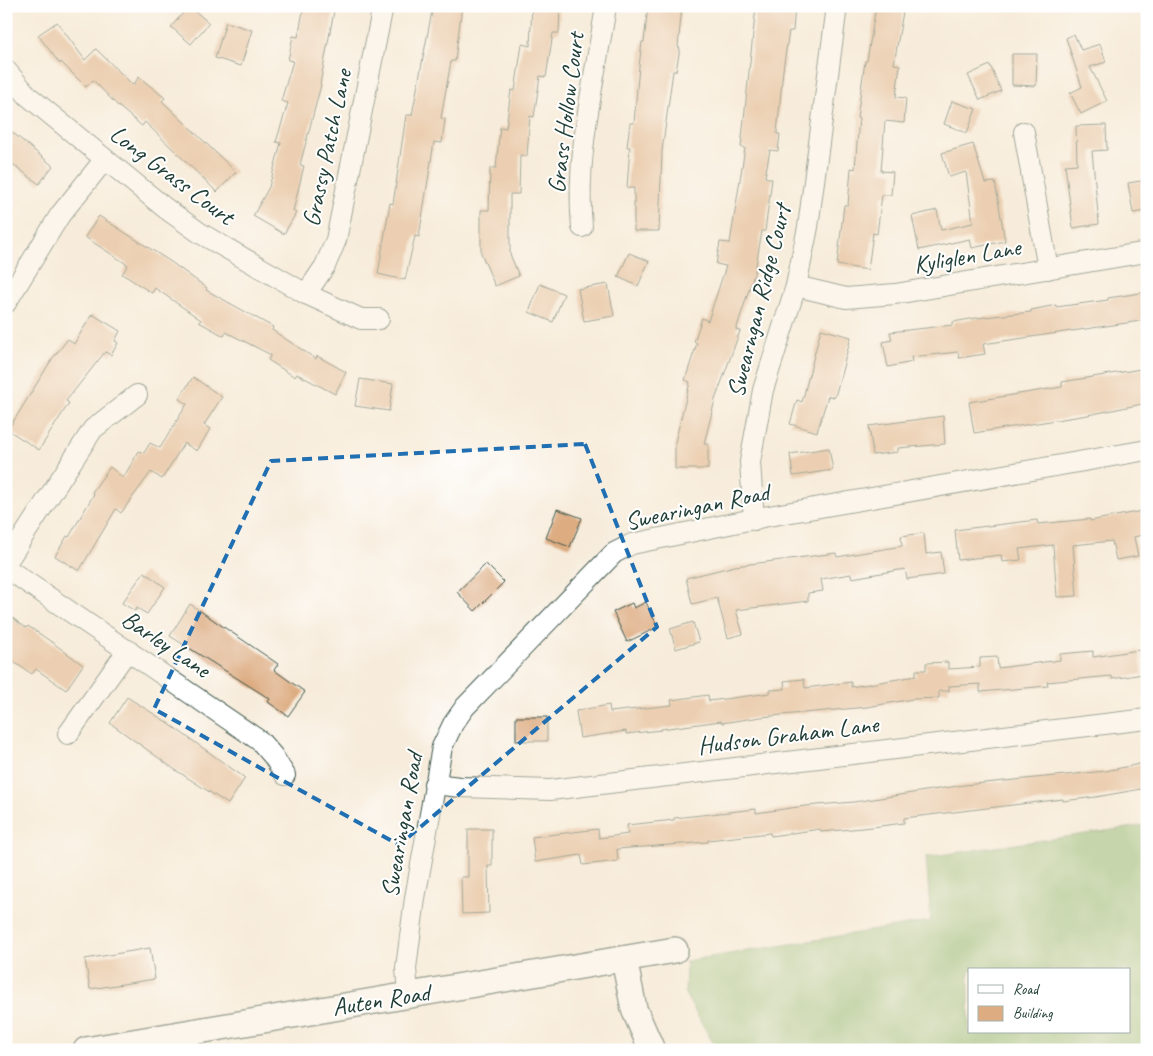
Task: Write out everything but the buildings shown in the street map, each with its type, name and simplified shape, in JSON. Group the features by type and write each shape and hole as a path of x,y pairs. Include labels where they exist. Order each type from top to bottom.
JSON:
{"street":[{"name":"Grassy Patch Lane","path":"306,294 325,266 336,240 383,6"},
{"name":"Grass Hollow Court","path":"582,227 579,194 581,164 606,6"},
{"name":"Swearngan Ridge Court","path":"754,520 750,462 755,428 763,390 796,286 808,227 837,6"},
{"name":"Long Grass Court","path":"6,70 28,96 165,208 200,234 306,294 362,319 379,319"},
{"path":"1024,132 1048,269"},
{"path":"6,303 60,215 105,159"},
{"name":"Kyliglen Lane","path":"796,286 846,298 895,294 1147,252"},
{"path":"6,563 93,429 136,395"},
{"name":"Swearingan Road","path":"408,994 406,968 434,784 442,747 453,724 465,707 614,553 632,544 754,520 1147,450"},
{"name":"Barley Lane","path":"6,568 260,741 273,756 285,775"},
{"path":"68,734 128,650"},
{"name":"Hudson Graham Lane","path":"434,784 460,787 550,790 1147,719"},
{"name":"Auten Road","path":"86,1050 676,950"},
{"path":"624,958 634,1010 652,1050"}],"highlighted area":[{"path":"585,444 657,627 399,845 154,709 271,461"}],"green space":[{"path":"1147,825 1147,1050 717,1050 685,994 686,961 931,921 926,857"}]}
